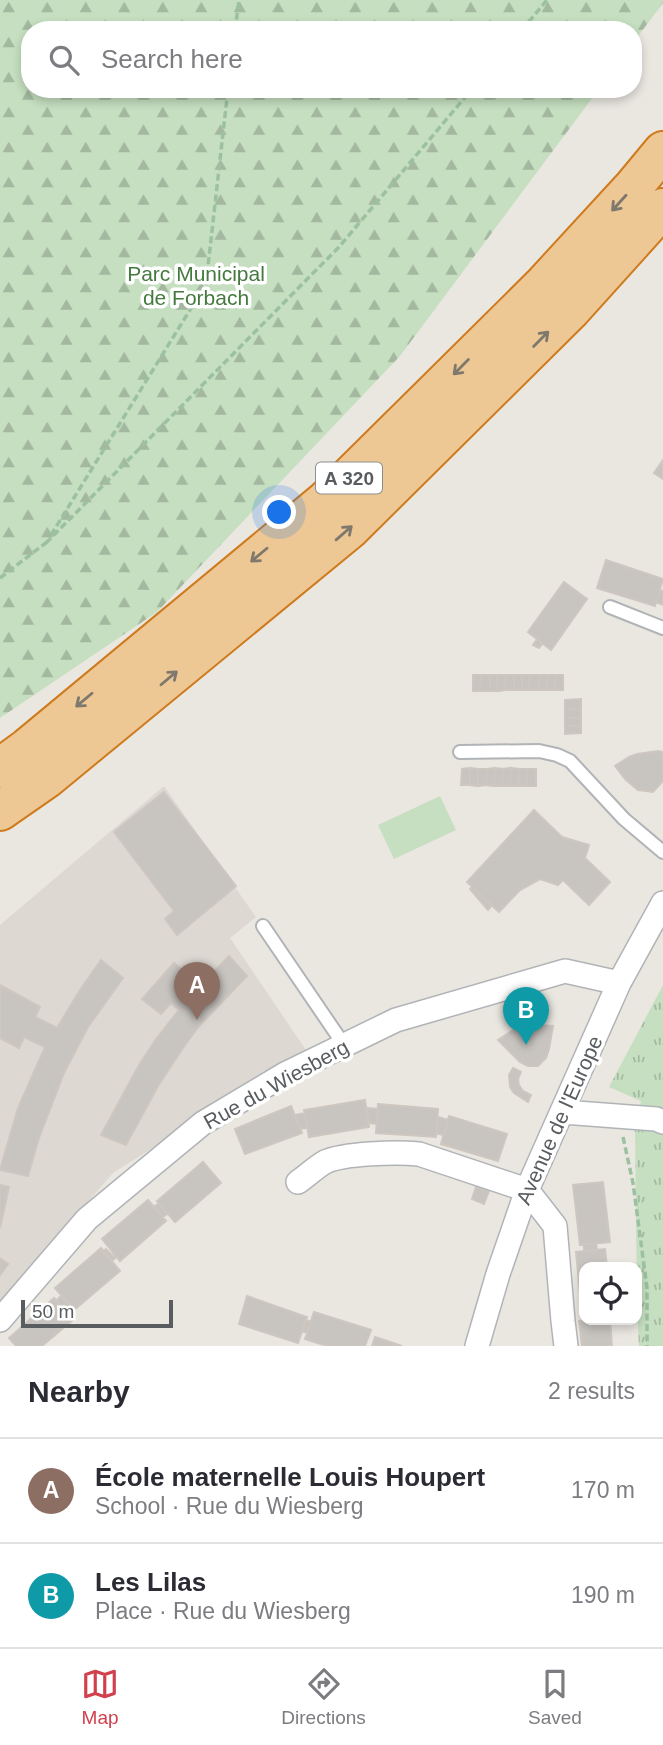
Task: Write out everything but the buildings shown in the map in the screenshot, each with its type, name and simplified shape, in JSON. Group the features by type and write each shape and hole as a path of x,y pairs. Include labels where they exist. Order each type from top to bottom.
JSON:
{"highway":[{"name":"A 320","path":"0,768 326,500 543,285 663,151"},
{"name":"A 320","path":"0,811 46,779 350,529 571,310 663,208"},
{"path":"571,310 663,230"}],"street":[{"name":"Avenue de l'Europe","path":"477,1346 527,1190 619,983 663,903"},
{"name":"Rue du Wiesberg","path":"0,1320 87,1219 203,1124 285,1074 397,1020 565,971 619,983"},
{"path":"563,1112 656,1119 663,1122"},
{"path":"298,1182 324,1163 343,1157 407,1153 419,1154 527,1190 555,1226 566,1346"}],"lane":[{"path":"610,607 663,628"},
{"path":"460,752 538,751 570,761 624,819 663,852"},
{"path":"263,926 344,1045"}],"path":[{"path":"236,21 239,0"},
{"path":"530,21 547,0"},
{"path":"46,543 206,284 227,98"},
{"path":"0,579 46,543 339,247 464,98"},
{"path":"619,1116 633,1183 647,1288 647,1346"}],"shaded area":[{"path":"164,786 256,917 230,938 306,1050 113,1173 0,1302 0,925"}],"green space":[{"name":"Parc Municipal de Forbach","path":"0,0 663,0 642,31 642,21 21,21 21,98 592,98 400,356 157,612 0,718"},
{"path":"440,796 456,830 394,859 378,825"},
{"path":"663,985 663,1346 639,1346 638,1325 642,1325 642,1262 636,1262 635,1129 641,1101 609,1087"}],"place":[{"name":"École maternelle Louis Houpert","path":"197,1020"},
{"name":"Les Lilas","path":"526,1045"}]}
